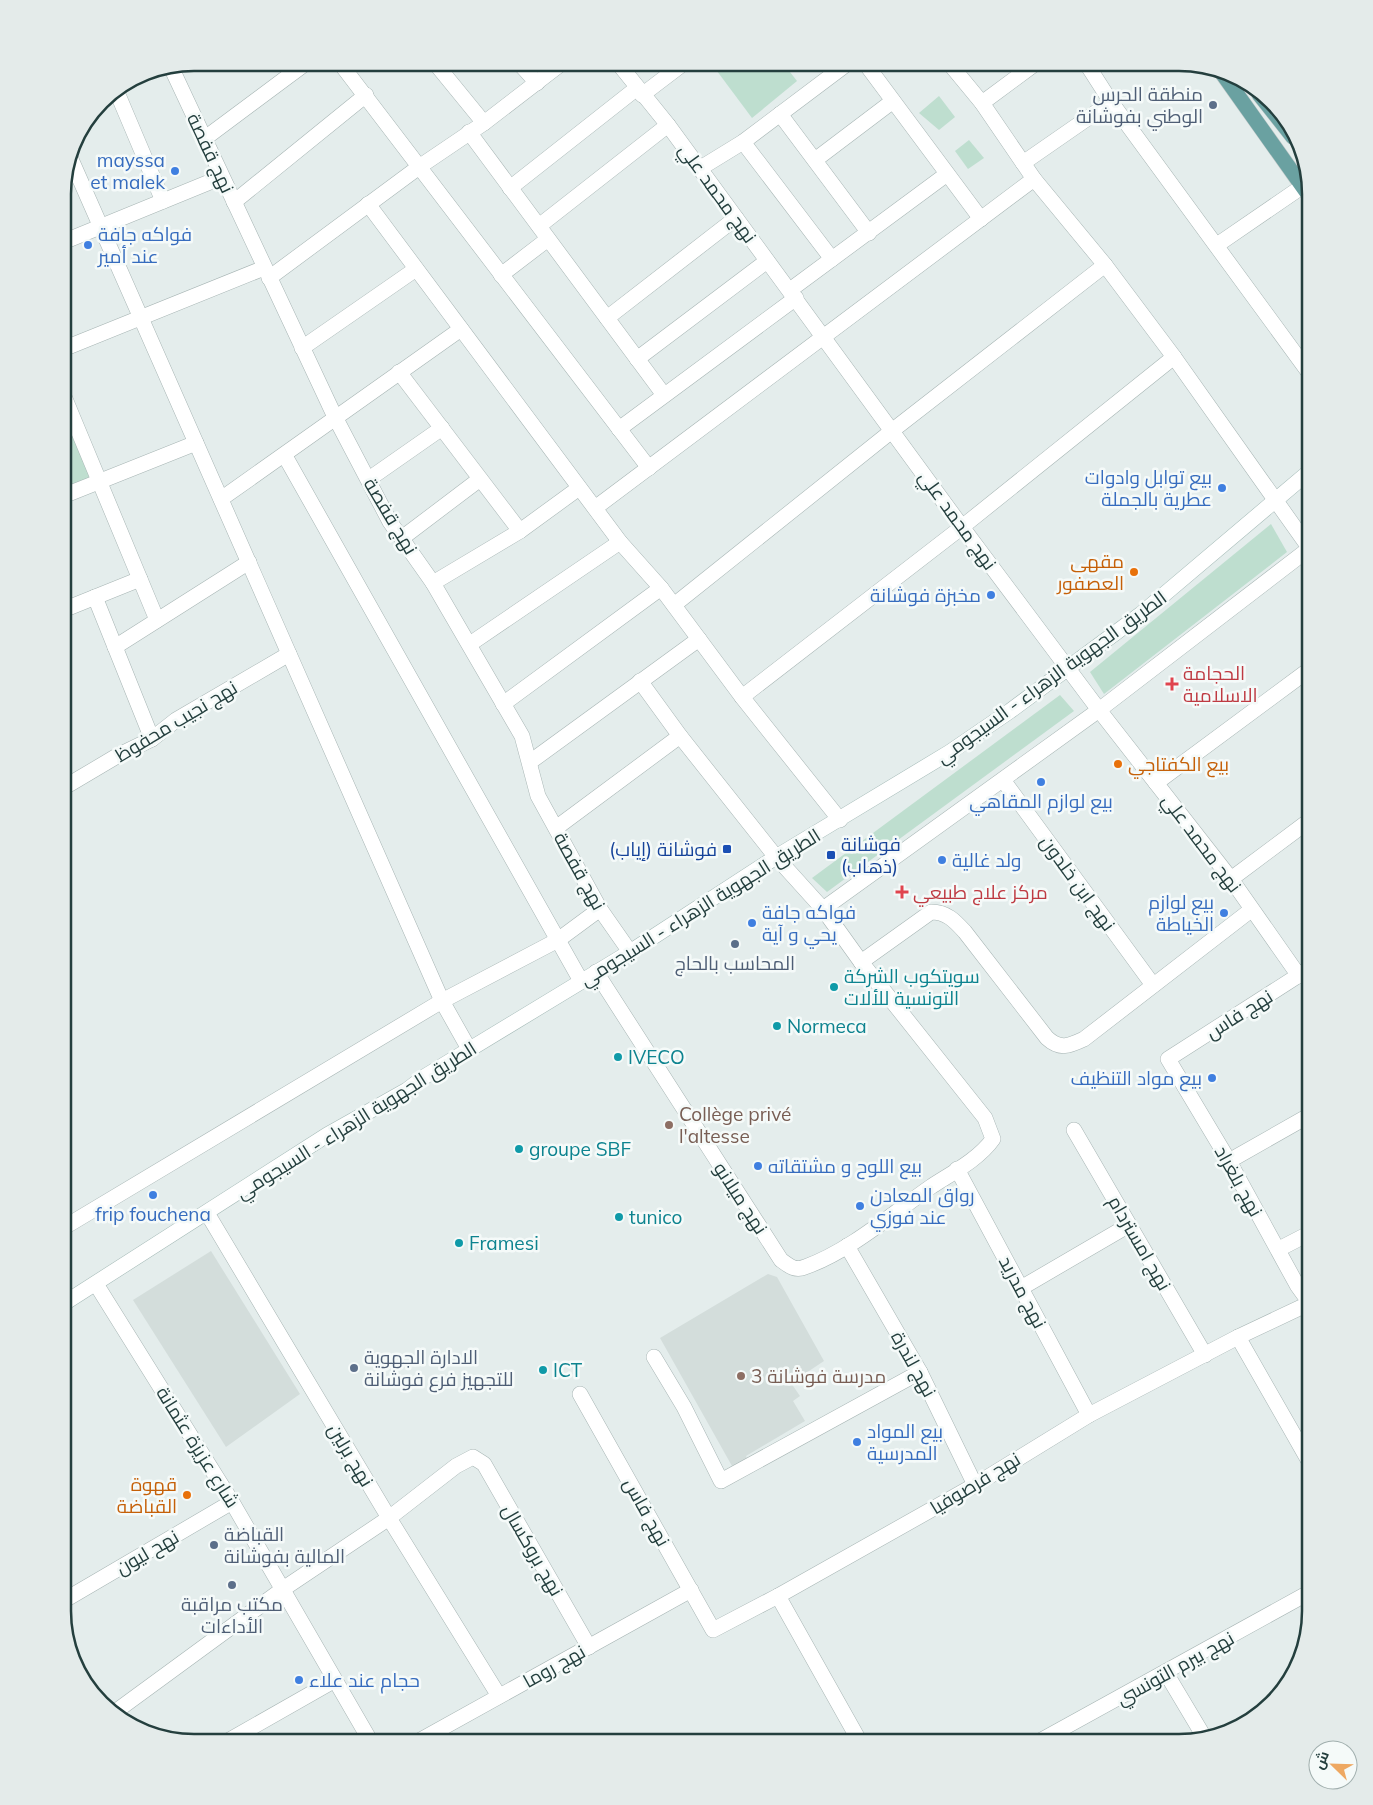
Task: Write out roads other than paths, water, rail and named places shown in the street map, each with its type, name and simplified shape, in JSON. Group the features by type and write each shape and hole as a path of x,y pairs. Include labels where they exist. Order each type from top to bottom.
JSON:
{"main road":[{"path":"1229,82 1301,186"}],"street":[{"path":"204,138 294,71"},
{"path":"347,71 649,468"},
{"path":"442,71 484,123"},
{"path":"527,71 537,83"},
{"path":"72,345 141,318 267,273 368,204 419,166 484,123 552,71"},
{"name":"نهج محمد علي","path":"624,71 639,92 668,125 893,430 962,528 1070,668 1099,710 1231,879 1251,910 1302,969"},
{"path":"510,188 639,92 671,71"},
{"path":"699,169 743,142 836,72"},
{"path":"871,72 981,219"},
{"path":"956,72 982,103 1034,179 1105,265 1174,357 1302,538"},
{"path":"982,103 1024,72"},
{"path":"1092,72 1111,102 1302,363"},
{"name":"نهج قفصة","path":"174,73 335,417 390,522 433,583 522,736 538,796 600,909 630,952"},
{"path":"234,202 366,95"},
{"path":"119,97 163,201"},
{"path":"815,160 894,102"},
{"path":"1022,163 1111,102"},
{"path":"780,114 869,232"},
{"path":"539,226 668,125"},
{"path":"470,132 664,395"},
{"path":"743,142 832,259"},
{"path":"74,166 442,1001 469,1049"},
{"path":"619,429 793,294 832,259 947,174"},
{"path":"72,238 222,177"},
{"path":"595,508 1034,179"},
{"path":"1217,245 1302,194"},
{"path":"368,204 620,542 661,588 742,697 840,820"},
{"path":"607,318 736,218"},
{"path":"501,275 548,239"},
{"path":"638,359 767,261"},
{"path":"674,605 893,430 1105,265"},
{"path":"302,348 416,269"},
{"path":"221,499 285,456 335,417 461,329"},
{"path":"742,697 962,528 1174,357"},
{"path":"399,372 520,531"},
{"path":"72,415 157,620"},
{"path":"369,479 442,428"},
{"path":"72,492 196,443"},
{"path":"285,456 581,981"},
{"name":"الطريق الجهوية الزهراء - السيجومي","path":"71,1299 327,1135 407,1090 469,1049 630,952 776,858 950,752 1070,668 1141,614 1302,478"},
{"path":"402,538 480,479"},
{"path":"433,583 520,531 579,488"},
{"path":"470,644 620,542"},
{"path":"823,909 1099,710 1302,555"},
{"path":"115,646 249,562"},
{"path":"72,606 140,579"},
{"path":"503,704 661,588"},
{"path":"95,597 152,739"},
{"path":"530,762 699,639"},
{"name":"نهج نجيب محفوظ","path":"72,783 117,756 152,739 176,720 289,654"},
{"path":"1156,783 1302,675"},
{"name":"نهج ميلانو","path":"596,972 781,1260 795,1269 804,1268 847,1246 988,1146 993,1139 985,1118 861,962 823,909 776,858 680,736 640,681"},
{"path":"556,828 680,736"},
{"name":"نهج ابن خلدون","path":"1003,780 1153,986"},
{"path":"1231,879 1302,826"},
{"path":"71,1223 442,1001 558,940 600,909"},
{"path":"861,962 931,912 940,912 950,917 965,932 1047,1038 1053,1044 1068,1047 1084,1039 1251,910"},
{"name":"نهج فاس","path":"1168,1059 1302,974"},
{"name":"نهج بلغراد","path":"1168,1059 1229,1161 1258,1217 1279,1249 1302,1292"},
{"path":"1229,1161 1302,1120"},
{"name":"نهج امستردام","path":"1074,1130 1205,1355"},
{"name":"نهج مدريد","path":"956,1169 1089,1415"},
{"name":"نهج برلين","path":"207,1213 389,1518 499,1696"},
{"path":"1021,1288 1129,1225"},
{"path":"1279,1249 1302,1236"},
{"name":"نهج لندرة","path":"847,1246 920,1372 975,1485"},
{"name":"شارع عزيزة عثمانة","path":"96,1284 232,1502 367,1734"},
{"name":"نهج فرصوفيا","path":"713,1630 778,1596 975,1485 1089,1415 1238,1337 1302,1307"},
{"path":"1238,1337 1302,1449"},
{"path":"654,1358 684,1406 721,1481 920,1372"},
{"name":"نهج فاس","path":"580,1394 713,1630"},
{"name":"نهج بروكسال","path":"389,1518 456,1466 473,1457 484,1464 589,1647"},
{"name":"نهح ليون","path":"71,1596 232,1502"},
{"path":"120,1708 283,1589 389,1518"},
{"name":"نهج روما","path":"431,1734 691,1590"},
{"path":"778,1596 856,1734"},
{"name":"نهج بيرم التونسي","path":"1053,1734 1302,1596"},
{"path":"1166,1673 1201,1732"},
{"path":"240,1734 335,1680"}],"place":[{"name":"منطقة الحرس الوطني بفوشانة","path":"1213,105"},
{"name":"mayssa et malek","path":"175,171"},
{"name":"فواكه جافة عند أمير","path":"88,245"},
{"name":"بيع توابل وادوات عطرية بالجملة","path":"1222,488"},
{"name":"مقهى العصفور","path":"1134,572"},
{"name":"مخبزة فوشانة","path":"991,595"},
{"name":"الحجامة الاسلامية","path":"1172,684"},
{"name":"بيع الكفتاجي","path":"1118,764"},
{"name":"بيع لوازم المقاهي","path":"1041,782"},
{"name":"فوشانة (إياب)","path":"727,849"},
{"name":"فوشانة (ذهاب)","path":"831,855"},
{"name":"ولد غالية","path":"942,860"},
{"name":"مركز علاج طبيعي","path":"902,892"},
{"name":"بيع لوازم الخياطة","path":"1224,913"},
{"name":"فواكه جافة يحي و آية","path":"752,923"},
{"name":"المحاسب بالحاج","path":"735,944"},
{"name":"سويتكوب الشركة التونسية للألات","path":"834,987"},
{"name":"Normeca","path":"777,1026"},
{"name":"IVECO","path":"618,1057"},
{"name":"بيع مواد التنظيف","path":"1212,1078"},
{"name":"Collège privé l'altesse","path":"669,1125"},
{"name":"groupe SBF","path":"519,1149"},
{"name":"بيع اللوح و مشتقاته","path":"758,1166"},
{"name":"frip fouchena","path":"153,1195"},
{"name":"رواق المعادن عند فوزي","path":"860,1206"},
{"name":"tunico","path":"619,1217"},
{"name":"Framesi","path":"459,1243"},
{"name":"الادارة الجهوية للتجهيز فرع فوشانة","path":"354,1368"},
{"name":"ICT","path":"543,1370"},
{"name":"مدرسة فوشانة 3","path":"741,1376"},
{"name":"بيع المواد المدرسية","path":"857,1442"},
{"name":"قهوة القباضة","path":"187,1495"},
{"name":"القباضة المالية بفوشانة","path":"214,1545"},
{"name":"مكتب مراقبة الأداءات","path":"232,1585"},
{"name":"حجام عند علاء","path":"299,1680"}]}
